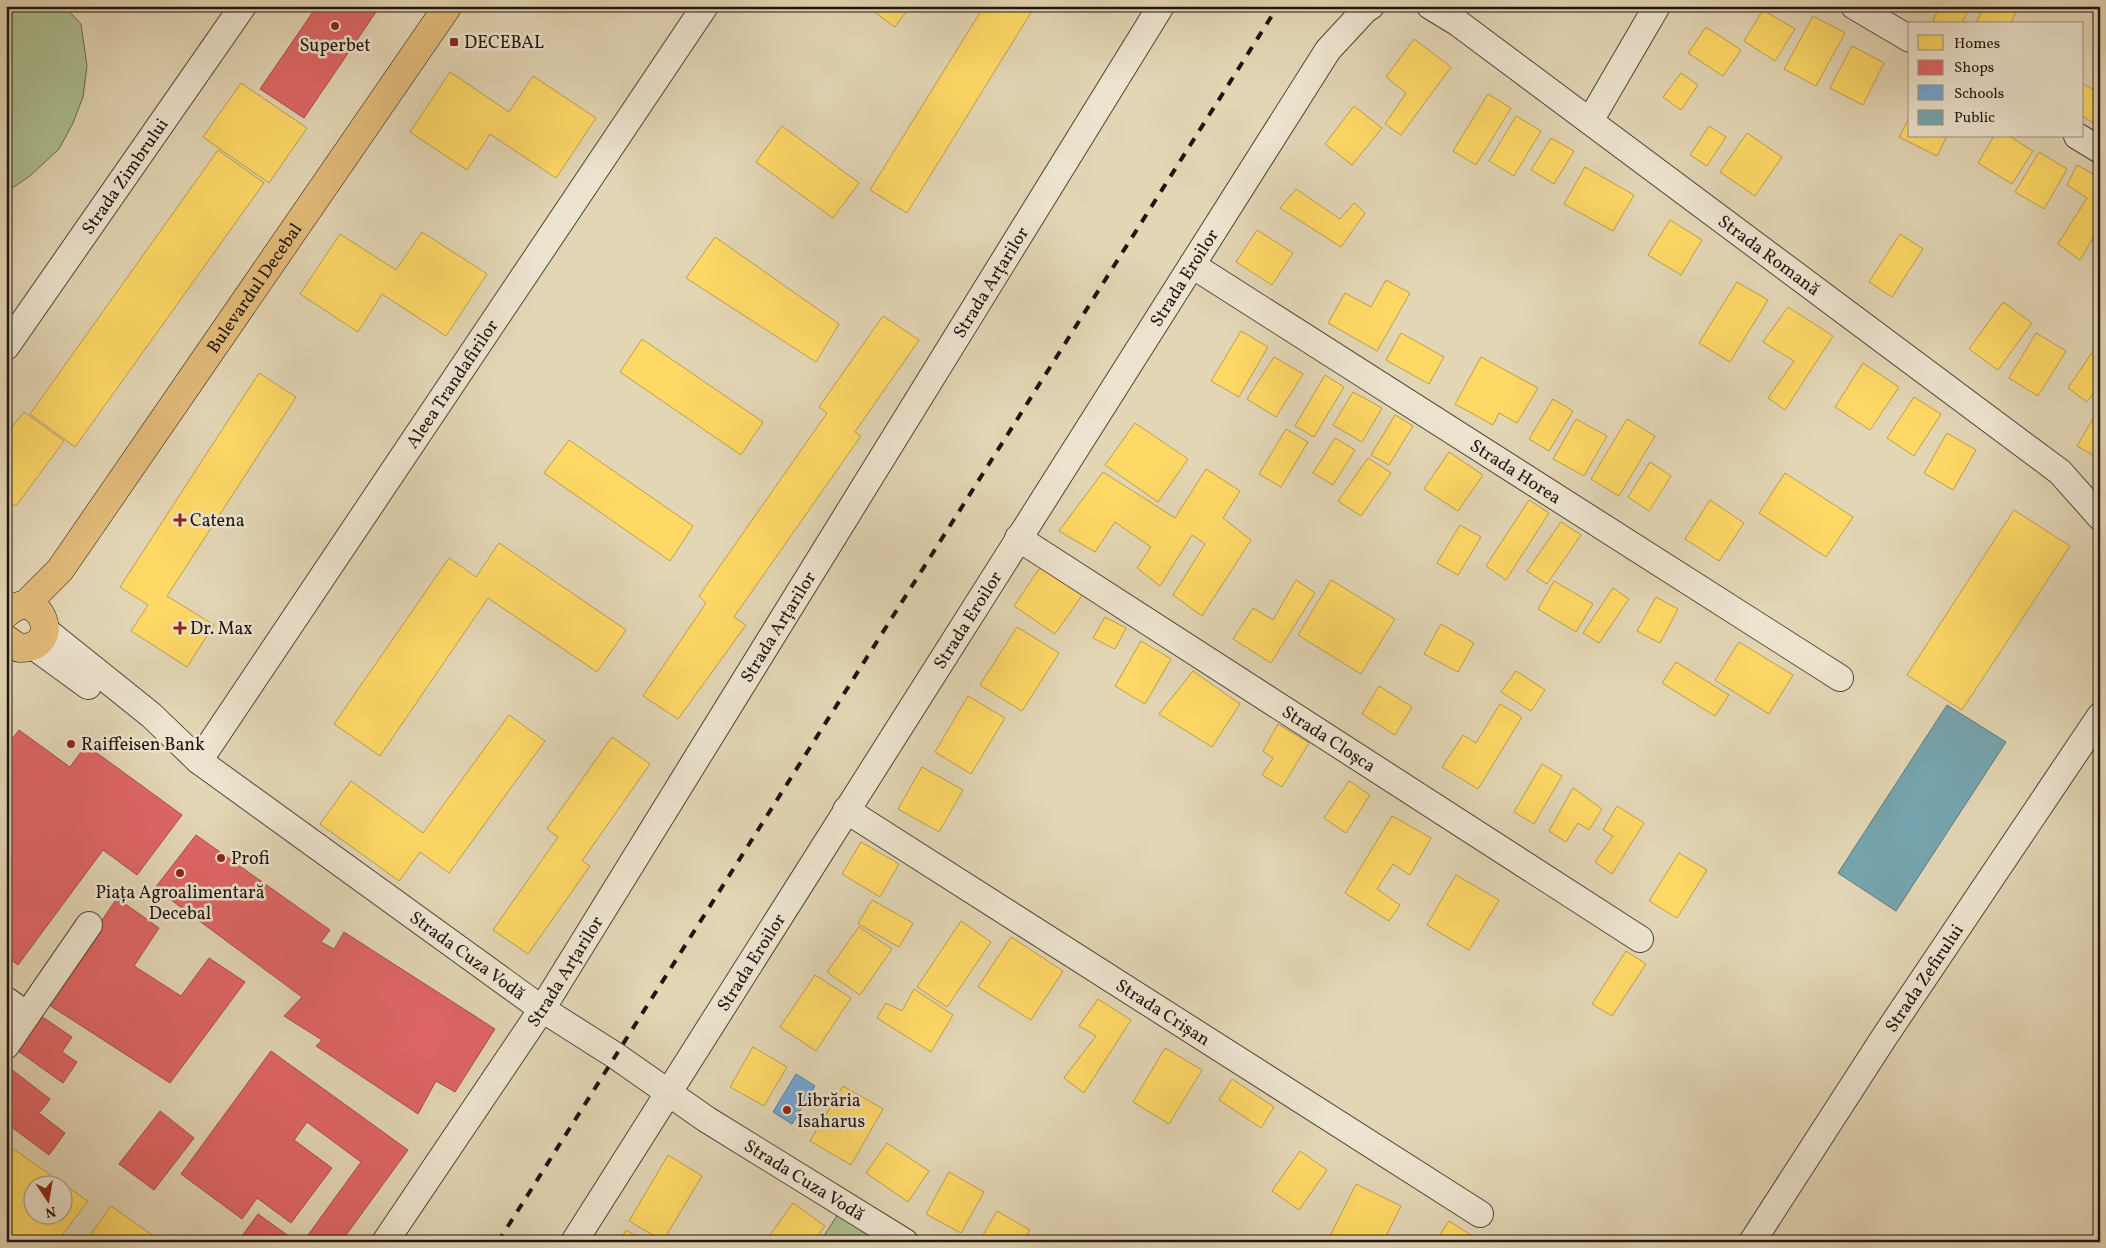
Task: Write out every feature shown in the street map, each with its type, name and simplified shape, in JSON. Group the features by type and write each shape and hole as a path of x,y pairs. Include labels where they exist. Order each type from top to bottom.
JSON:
{"main road":[{"name":"Bulevardul Decebal","path":"21,627 448,6"}],"street":[{"name":"Strada Zimbrului","path":"6,347 243,6"},
{"name":"Aleea Trandafirilor","path":"194,758 705,6"},
{"name":"Strada Arțarilor","path":"385,1242 542,1009 1161,6"},
{"name":"Strada Eroilor","path":"574,1242 667,1092 1328,50 1371,6"},
{"name":"Strada Romană","path":"1430,6 1458,23 2060,472 2100,517"},
{"path":"1590,121 1657,6"},
{"path":"1854,6 1908,38"},
{"path":"2080,138 2100,150"},
{"name":"Strada Horea","path":"1192,265 1840,678"},
{"name":"Strada Cloșca","path":"1018,538 1640,939"},
{"name":"Strada Cuza Vodă","path":"21,627 143,727 194,758 542,1009 706,1119 905,1242"},
{"name":"Strada Zefirului","path":"1752,1242 1885,1036 2100,716"},
{"name":"Strada Crișan","path":"846,810 1480,1214"},
{"path":"6,1046 89,925"},
{"path":"6,1000 27,1016"}],"green space":[{"path":"6,6 64,6 81,24 87,66 83,97 73,123 59,149 30,176 6,192"},
{"path":"838,1214 882,1242 820,1242"}],"building: Homes":[{"path":"870,6 910,6 895,27 869,8"},
{"path":"984,6 1035,6 907,213 870,190"},
{"path":"1897,6 1913,6 1910,13"},
{"path":"1935,6 1971,6 1962,22 1936,22 1933,20 1939,9"},
{"path":"1985,6 2005,6 2016,12 2011,22 1976,22"},
{"path":"1763,10 1795,29 1775,61 1744,41"},
{"path":"1813,16 1845,33 1816,86 1784,69"},
{"path":"1706,27 1741,50 1723,76 1688,53"},
{"path":"1414,39 1451,67 1401,135 1385,124 1406,93 1386,77"},
{"path":"1852,46 1884,63 1863,105 1830,88"},
{"path":"450,72 509,112 533,76 596,118 556,178 490,134 467,170 410,132"},
{"path":"1681,73 1698,85 1681,110 1663,97"},
{"path":"241,83 307,128 269,183 203,137"},
{"path":"2084,84 2100,94 2100,113 2094,123 2084,117"},
{"path":"1488,94 1511,108 1476,165 1453,151"},
{"path":"1354,106 1382,128 1352,165 1325,144"},
{"path":"1516,116 1541,131 1514,176 1489,161"},
{"path":"1908,120 1908,138 1946,138 1937,156 1899,137"},
{"path":"782,126 859,183 833,218 756,162"},
{"path":"1709,126 1726,137 1707,166 1690,155"},
{"path":"1747,133 1782,157 1755,196 1720,172"},
{"path":"1551,138 1574,151 1554,184 1531,170"},
{"path":"1993,138 2012,138 2033,151 2012,184 1978,163"},
{"path":"218,150 264,183 75,447 30,414"},
{"path":"2039,152 2067,169 2044,209 2015,192"},
{"path":"2077,165 2100,178 2100,226 2080,260 2058,244 2087,198 2067,185"},
{"path":"1585,167 1634,195 1613,231 1564,204"},
{"path":"1296,189 1340,219 1354,203 1365,213 1341,247 1280,208"},
{"path":"1670,220 1702,240 1681,275 1648,255"},
{"path":"1257,230 1293,253 1272,285 1236,262"},
{"path":"422,232 487,274 446,336 382,294 358,332 300,294 340,234 396,270"},
{"path":"1900,234 1923,249 1892,297 1869,282"},
{"path":"715,237 839,324 816,362 686,278"},
{"path":"1386,280 1410,293 1377,351 1328,323 1345,293 1371,307"},
{"path":"1737,282 1768,300 1730,362 1699,343"},
{"path":"2003,302 2032,323 1998,370 1969,349"},
{"path":"1788,307 1833,336 1785,410 1768,398 1794,361 1763,342"},
{"path":"883,316 919,340 855,432 861,436 734,617 746,625 678,719 643,696 706,603 699,596 827,413 819,407"},
{"path":"1241,331 1268,347 1239,397 1211,381"},
{"path":"1401,333 1444,357 1429,384 1386,360"},
{"path":"2036,333 2066,351 2038,396 2009,378"},
{"path":"642,339 763,422 741,455 620,372"},
{"path":"2098,344 2100,384 2087,402 2068,388"},
{"path":"1274,357 1303,374 1276,417 1247,399"},
{"path":"1481,357 1538,388 1517,423 1499,413 1493,425 1455,404"},
{"path":"1863,363 1899,387 1870,430 1835,407"},
{"path":"259,373 296,397 167,596 214,625 187,667 131,631 148,605 120,587"},
{"path":"1325,375 1344,387 1314,437 1295,426"},
{"path":"1353,392 1382,408 1362,442 1333,425"},
{"path":"1914,397 1941,414 1914,456 1887,438"},
{"path":"1553,399 1573,411 1549,451 1529,439"},
{"path":"2100,407 2100,459 2077,446"},
{"path":"24,412 64,441 16,506 6,500 6,435"},
{"path":"1395,415 1413,426 1389,465 1371,455"},
{"path":"1576,419 1607,436 1584,476 1553,459"},
{"path":"1627,419 1655,436 1619,496 1591,479"},
{"path":"1135,423 1188,459 1158,502 1105,465"},
{"path":"1286,429 1308,442 1281,487 1259,474"},
{"path":"1947,433 1976,450 1953,490 1924,473"},
{"path":"1335,438 1355,450 1333,485 1313,473"},
{"path":"569,440 693,526 670,561 544,473"},
{"path":"1449,452 1483,475 1458,511 1424,489"},
{"path":"1368,458 1391,473 1361,516 1338,501"},
{"path":"1650,462 1671,476 1649,511 1628,497"},
{"path":"1206,469 1240,491 1223,518 1251,540 1202,616 1173,595 1205,544 1192,535 1160,586 1137,568 1151,547 1115,522 1095,552 1059,531 1103,472 1175,518"},
{"path":"1785,473 1853,517 1826,557 1759,513"},
{"path":"1529,500 1549,513 1506,580 1486,566"},
{"path":"1710,500 1744,523 1719,561 1685,539"},
{"path":"2014,510 2070,546 1962,710 1907,675"},
{"path":"1561,522 1581,535 1547,584 1527,571"},
{"path":"1460,525 1481,537 1458,575 1437,563"},
{"path":"499,543 626,630 597,672 488,598 380,756 334,724 449,558 476,577"},
{"path":"1041,566 1083,594 1055,634 1014,606"},
{"path":"1296,580 1315,593 1271,663 1233,639 1253,608 1273,620"},
{"path":"1331,580 1395,619 1361,674 1298,635"},
{"path":"1554,581 1593,604 1576,632 1538,609"},
{"path":"1613,588 1629,599 1599,643 1583,633"},
{"path":"1656,597 1678,609 1660,643 1637,631"},
{"path":"1105,617 1126,628 1115,649 1093,638"},
{"path":"1441,624 1474,643 1458,672 1424,654"},
{"path":"1017,627 1059,653 1022,711 980,685"},
{"path":"1141,641 1171,659 1145,704 1115,686"},
{"path":"1739,642 1793,675 1769,714 1715,680"},
{"path":"1676,662 1729,695 1715,716 1662,683"},
{"path":"1193,671 1240,704 1212,747 1159,714"},
{"path":"1516,671 1545,690 1531,711 1501,692"},
{"path":"1379,686 1412,707 1395,735 1362,714"},
{"path":"968,696 1005,718 971,774 935,752"},
{"path":"1500,704 1522,717 1478,789 1442,767 1463,735 1476,743"},
{"path":"509,715 545,741 449,873 420,852 399,881 320,824 351,781 423,833"},
{"path":"1278,724 1309,743 1282,787 1262,775 1273,758 1263,751"},
{"path":"612,737 650,764 582,861 590,866 528,954 493,930 558,837 547,829"},
{"path":"1542,764 1562,776 1534,824 1514,812"},
{"path":"922,767 963,790 939,832 898,809"},
{"path":"1349,781 1370,795 1346,833 1324,818"},
{"path":"1573,788 1602,809 1589,830 1578,823 1566,842 1549,831"},
{"path":"1617,806 1644,823 1612,874 1595,862 1613,836 1603,830"},
{"path":"1392,816 1431,838 1410,875 1393,864 1377,889 1400,905 1389,921 1345,893"},
{"path":"861,842 899,864 880,897 842,874"},
{"path":"1679,853 1707,870 1677,918 1649,901"},
{"path":"1456,875 1499,900 1469,950 1427,925"},
{"path":"872,900 913,923 899,947 858,924"},
{"path":"961,921 991,942 947,1007 917,987"},
{"path":"859,927 892,949 860,995 827,972"},
{"path":"1011,937 1063,971 1031,1020 978,987"},
{"path":"1626,951 1646,964 1612,1016 1592,1004"},
{"path":"815,975 851,998 816,1051 780,1027"},
{"path":"914,989 953,1015 931,1052 877,1018 886,1003 902,1011"},
{"path":"1098,999 1131,1020 1084,1093 1064,1078 1096,1036 1079,1026"},
{"path":"753,1047 787,1067 764,1106 730,1087"},
{"path":"1165,1048 1202,1070 1169,1124 1133,1102"},
{"path":"1232,1079 1274,1107 1261,1128 1219,1100"},
{"path":"843,1086 883,1109 851,1165 810,1141"},
{"path":"887,1143 929,1171 908,1202 866,1173"},
{"path":"6,1144 52,1176 22,1176 22,1226 69,1226 57,1242 19,1242 6,1233"},
{"path":"1300,1151 1327,1170 1299,1210 1272,1191"},
{"path":"668,1155 702,1176 663,1241 629,1221"},
{"path":"949,1172 984,1192 961,1233 926,1214"},
{"path":"1356,1184 1401,1206 1383,1242 1337,1242 1329,1238"},
{"path":"72,1190 88,1201 72,1222"},
{"path":"793,1203 825,1226 813,1242 765,1242"},
{"path":"111,1206 162,1242 85,1242"},
{"path":"997,1211 1030,1230 1023,1242 979,1242"},
{"path":"1449,1221 1482,1242 1442,1242 1437,1239"},
{"path":"626,1230 646,1242 619,1242"}],"building: Shops":[{"path":"317,6 380,6 304,118 260,89"},
{"path":"19,730 70,767 86,745 182,815 137,875 103,850 18,965 6,956 6,747"},
{"path":"196,835 330,930 321,942 334,949 344,932 495,1029 455,1092 436,1081 418,1114 316,1046 322,1040 284,1016 302,997 155,888"},
{"path":"117,898 159,928 134,966 181,996 209,958 245,982 170,1083 46,1003"},
{"path":"41,1016 72,1037 62,1052 77,1062 63,1083 18,1051"},
{"path":"271,1051 408,1150 341,1242 303,1242 361,1162 307,1122 294,1140 332,1168 291,1223 257,1198 242,1219 181,1174"},
{"path":"11,1069 50,1099 39,1113 65,1133 49,1155 6,1123 6,1075"},
{"path":"160,1111 194,1138 154,1190 119,1164"},
{"path":"258,1214 297,1242 242,1242 239,1240"}],"building: Schools":[{"path":"796,1074 815,1086 792,1124 773,1112"}],"building: Public":[{"path":"1947,705 2006,742 1896,911 1838,873"}],"railway":[{"path":"498,1242 1278,6"}],"place":[{"name":"Superbet","path":"335,26"},
{"name":"DECEBAL","path":"454,42"},
{"name":"Catena","path":"180,520"},
{"name":"Dr. Max","path":"180,628"},
{"name":"Raiffeisen Bank","path":"71,744"},
{"name":"Profi","path":"221,858"},
{"name":"Piața Agroalimentară Decebal","path":"180,873"},
{"name":"Librăria Isaharus","path":"787,1110"}]}
